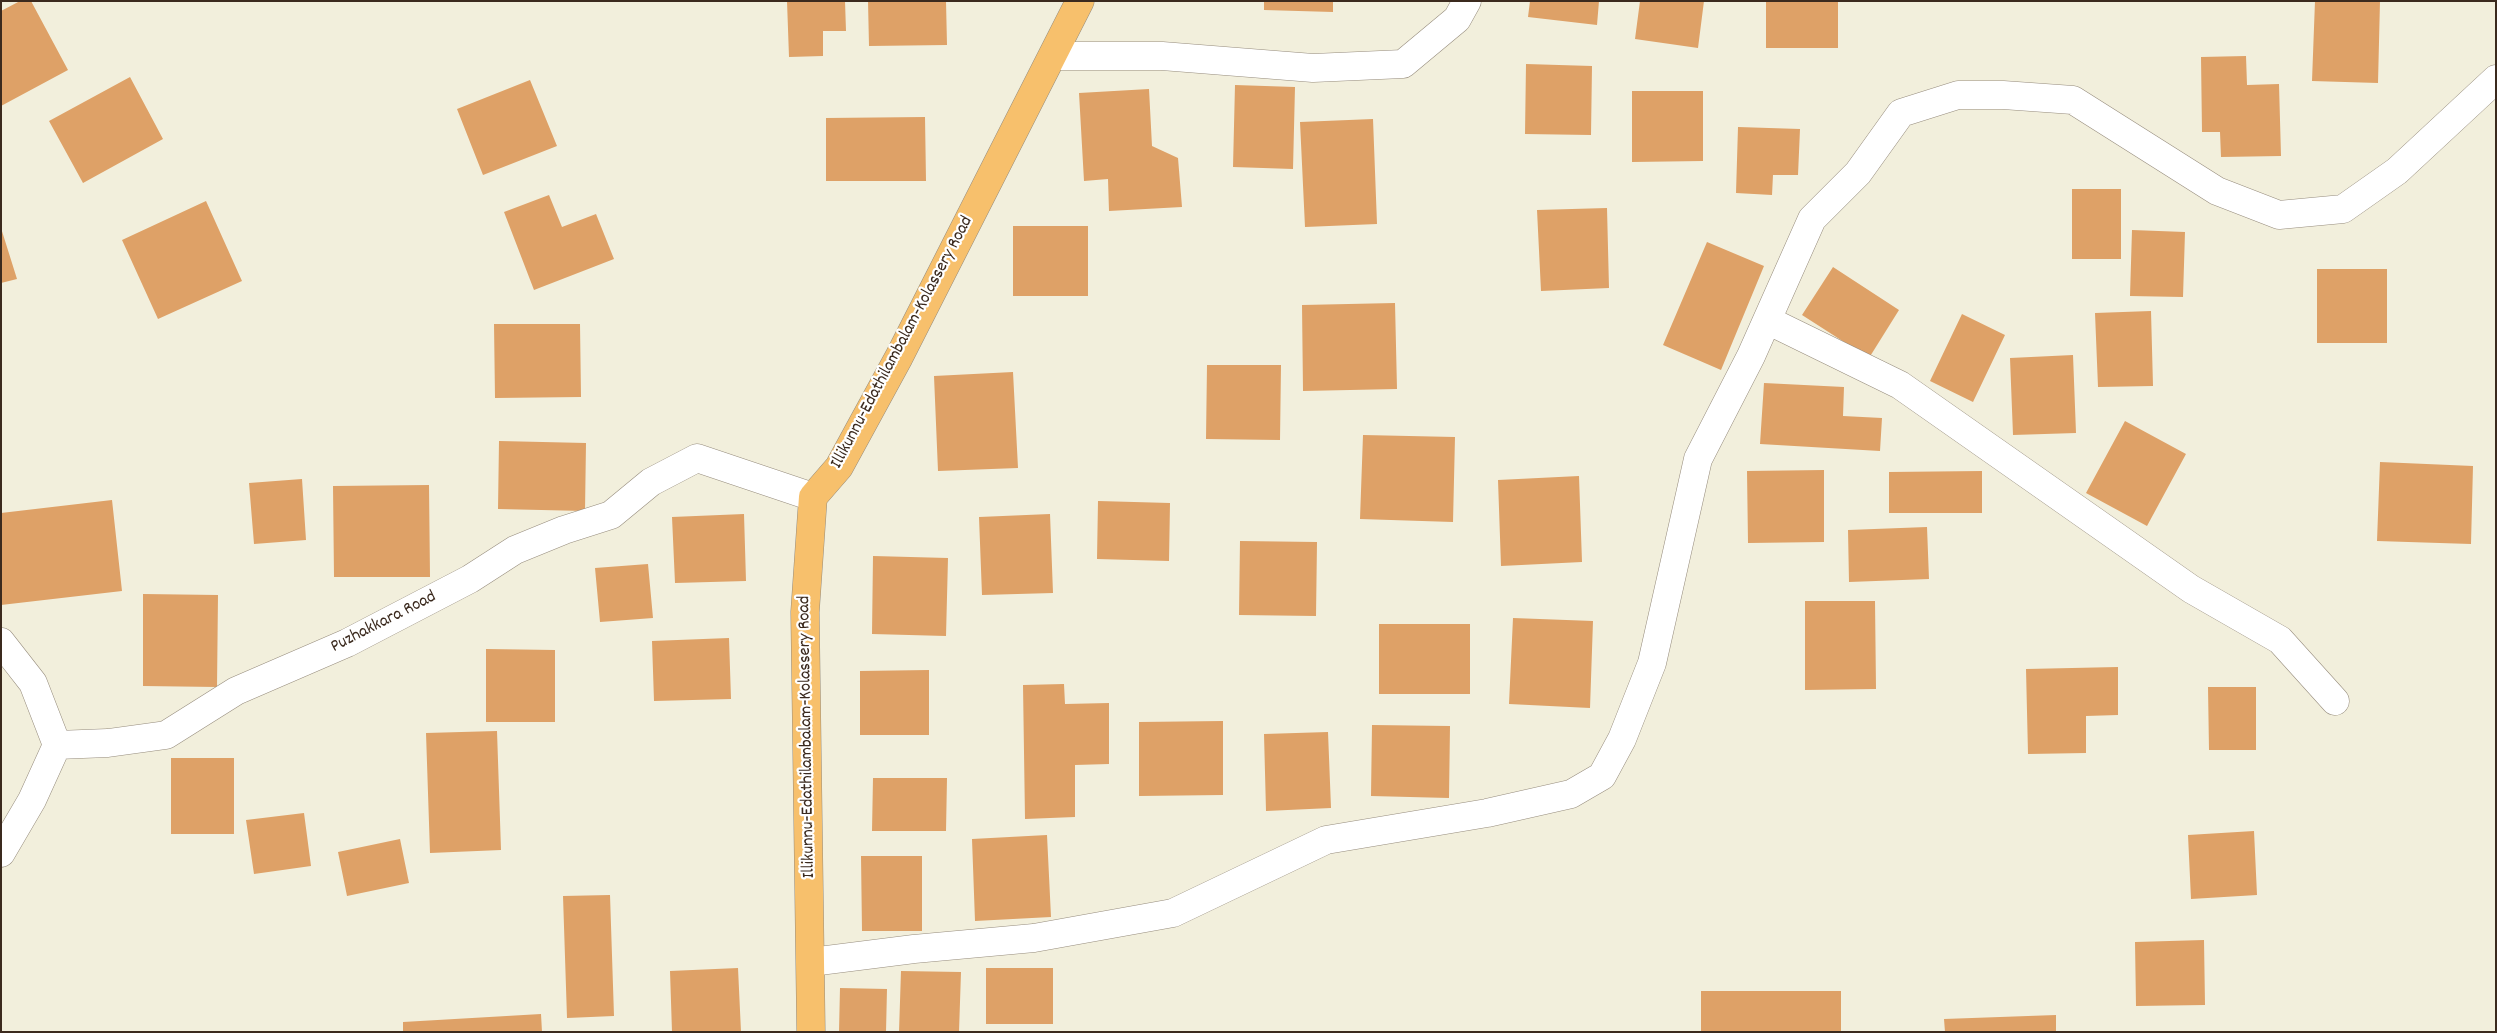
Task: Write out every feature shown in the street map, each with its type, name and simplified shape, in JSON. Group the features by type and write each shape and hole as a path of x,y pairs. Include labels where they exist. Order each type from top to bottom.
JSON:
{"main road":[{"name":"Illikunnu-Edathilambalam-Kolassery Road","path":"811,1032 805,612 813,497 838,467 899,357 1080,1"}],"street":[{"path":"1053,56 1162,56 1313,68 1403,64 1457,19 1467,1"},
{"path":"810,962 914,949 1034,938 1173,913 1326,840 1487,813 1571,794 1602,776 1622,739 1652,663 1698,459 1767,320 1812,219 1858,172 1901,113 1958,95 2003,95 2073,100 2217,191 2279,215 2343,209 2397,171 2496,79"},
{"path":"1767,320 1900,385 2192,589 2280,640 2335,701"},
{"name":"Puzhakkara Road","path":"57,745 108,743 166,734 236,691 347,643 470,579 515,550 564,530 611,515 651,482 697,458 813,497"},
{"path":"1,642 33,684 57,745 32,800 1,853"}],"building":[{"path":"20,1 31,1 68,70 1,106 1,11"},
{"path":"787,1 845,1 846,31 823,31 823,56 789,57"},
{"path":"868,1 946,1 947,45 869,46"},
{"path":"1264,1 1333,1 1333,12 1264,10"},
{"path":"1530,1 1599,1 1597,25 1528,17"},
{"path":"1640,1 1704,1 1698,48 1635,39"},
{"path":"1766,1 1838,1 1838,48 1766,48"},
{"path":"2315,1 2380,1 2378,83 2312,81"},
{"path":"2246,56 2247,85 2279,84 2281,156 2221,157 2220,132 2202,132 2201,57"},
{"path":"1526,64 1592,66 1591,135 1525,134"},
{"path":"130,77 163,139 83,183 49,121"},
{"path":"530,80 557,146 483,175 457,109"},
{"path":"1235,85 1295,87 1293,169 1233,167"},
{"path":"1149,89 1152,146 1178,158 1182,207 1109,211 1108,179 1084,181 1079,93"},
{"path":"1632,91 1703,91 1703,161 1632,162"},
{"path":"925,117 926,181 826,181 826,118"},
{"path":"1373,119 1377,224 1305,227 1300,122"},
{"path":"1738,127 1800,129 1798,175 1773,175 1772,195 1736,193"},
{"path":"2072,189 2121,189 2121,259 2072,259"},
{"path":"549,195 562,227 596,214 614,259 534,290 504,212"},
{"path":"206,201 242,281 158,319 122,240"},
{"path":"1607,208 1609,288 1541,291 1537,210"},
{"path":"1013,226 1088,226 1088,296 1013,296"},
{"path":"1,228 17,279 1,283"},
{"path":"2132,230 2185,232 2183,297 2130,296"},
{"path":"1707,242 1764,266 1721,370 1663,345"},
{"path":"1833,267 1899,310 1869,358 1802,315"},
{"path":"2317,269 2387,269 2387,343 2317,343"},
{"path":"1395,303 1397,389 1303,391 1302,305"},
{"path":"2151,311 2153,386 2098,387 2095,313"},
{"path":"1962,314 2005,335 1973,402 1930,381"},
{"path":"494,324 580,324 581,397 495,398"},
{"path":"2073,355 2076,433 2013,435 2010,358"},
{"path":"1207,365 1281,365 1280,440 1206,439"},
{"path":"1013,372 1018,468 938,471 934,376"},
{"path":"1764,383 1844,387 1843,416 1882,418 1880,451 1760,444"},
{"path":"2125,421 2186,454 2147,526 2086,493"},
{"path":"1363,435 1455,437 1453,522 1360,519"},
{"path":"499,441 586,443 585,511 498,509"},
{"path":"2380,462 2473,466 2471,544 2377,541"},
{"path":"1824,470 1824,542 1748,543 1747,471"},
{"path":"1982,471 1982,513 1889,513 1889,472"},
{"path":"1579,476 1582,562 1501,566 1498,480"},
{"path":"302,479 306,540 254,544 249,483"},
{"path":"429,485 430,577 334,577 333,486"},
{"path":"112,500 122,591 1,605 1,513"},
{"path":"1098,501 1170,503 1169,561 1097,559"},
{"path":"744,514 746,581 675,583 672,517"},
{"path":"1050,514 1053,593 982,595 979,517"},
{"path":"1927,527 1929,579 1849,582 1848,530"},
{"path":"1240,541 1317,542 1316,616 1239,615"},
{"path":"873,556 948,558 946,636 872,634"},
{"path":"648,564 653,618 600,622 595,568"},
{"path":"143,594 218,595 217,687 143,686"},
{"path":"1805,601 1875,601 1876,689 1805,690"},
{"path":"1513,618 1593,621 1590,708 1509,704"},
{"path":"1379,624 1470,624 1470,694 1379,694"},
{"path":"729,638 731,699 654,701 652,641"},
{"path":"486,649 555,650 555,722 486,722"},
{"path":"2118,667 2118,715 2086,716 2086,753 2028,754 2026,669"},
{"path":"929,670 929,735 860,735 860,671"},
{"path":"1064,684 1065,704 1109,703 1109,764 1075,765 1075,817 1025,819 1023,685"},
{"path":"2208,687 2256,687 2256,750 2209,750"},
{"path":"1223,721 1223,795 1139,796 1139,722"},
{"path":"1372,725 1450,726 1449,798 1371,796"},
{"path":"497,731 501,850 430,853 426,733"},
{"path":"1328,732 1331,808 1266,811 1264,734"},
{"path":"171,758 234,758 234,834 171,834"},
{"path":"873,778 947,778 946,831 872,831"},
{"path":"304,813 311,866 254,874 246,820"},
{"path":"2254,831 2257,895 2191,899 2188,835"},
{"path":"1047,835 1051,917 975,921 972,839"},
{"path":"400,839 409,883 347,896 338,852"},
{"path":"861,856 922,856 922,931 862,931"},
{"path":"610,895 614,1016 567,1018 563,896"},
{"path":"2204,940 2205,1005 2136,1006 2135,942"},
{"path":"738,968 741,1032 672,1032 670,971"},
{"path":"986,968 1053,968 1053,1024 986,1024"},
{"path":"901,971 961,972 959,1032 899,1032"},
{"path":"840,988 887,989 886,1032 839,1032"},
{"path":"1701,991 1841,991 1841,1032 1701,1032"},
{"path":"541,1014 542,1032 403,1032 403,1022"},
{"path":"2056,1015 2056,1032 1945,1032 1944,1019"}]}
